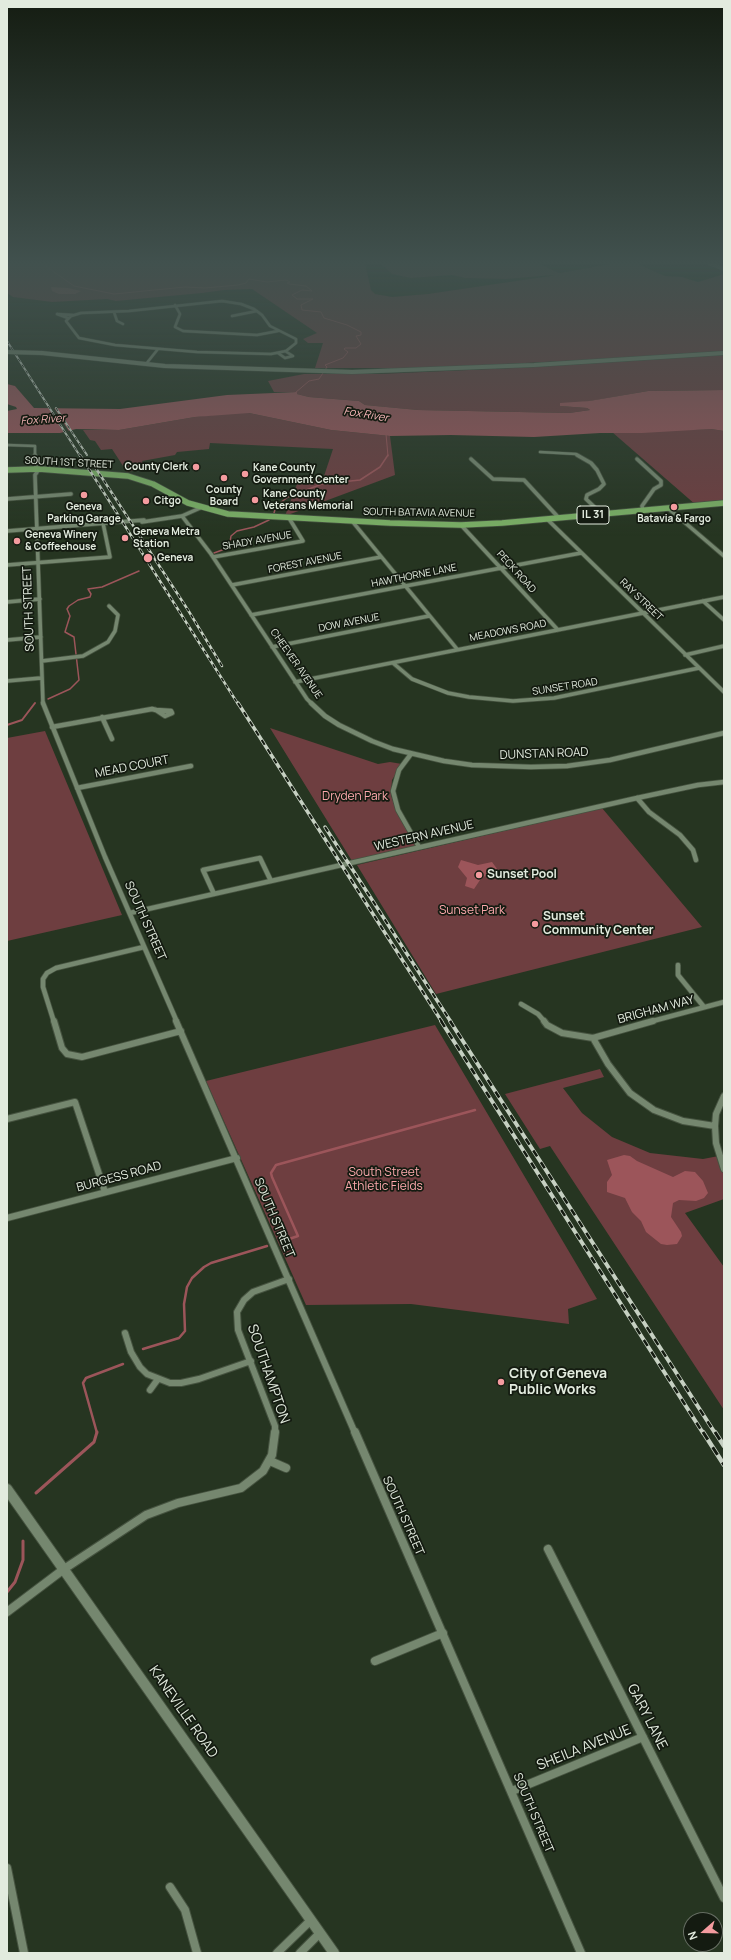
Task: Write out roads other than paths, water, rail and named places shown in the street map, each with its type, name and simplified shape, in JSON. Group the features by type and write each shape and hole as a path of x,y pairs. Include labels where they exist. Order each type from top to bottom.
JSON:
{"main road":[{"path":"56,354 146,364 316,372 527,366 702,354"},
{"name":"SOUTH 1ST STREET","path":"7,470 36,470 128,476 153,484 173,496"},
{"name":"SOUTH BATAVIA AVENUE","path":"173,496 200,508 228,514 352,521 461,524 547,519 724,504"},
{"name":"KANEVILLE ROAD","path":"7,1488 334,1953"}],"street":[{"path":"146,364 154,354"},
{"path":"280,354 285,358 293,356 291,354"},
{"name":"SOUTH STREET","path":"7,445 35,446 42,700 52,727 144,947 512,1791 581,1953"},
{"path":"540,452 576,454 591,463 597,470 604,484 599,489 587,495 586,499 602,514"},
{"path":"471,459 494,479 524,480 559,518"},
{"path":"637,459 661,481 662,485 654,489 649,495 642,506 643,511"},
{"path":"7,499 71,494"},
{"path":"7,531 135,522 182,516 200,508"},
{"path":"668,509 724,556"},
{"name":"CHEEVER AVENUE","path":"182,516 213,557 295,682 316,708 338,725 372,741 411,754"},
{"name":"SHADY AVENUE","path":"213,557 303,541 289,518"},
{"name":"RAY STREET","path":"547,519 724,692"},
{"path":"352,521 457,649"},
{"path":"7,565 110,557 105,523"},
{"name":"PECK ROAD","path":"461,524 558,630"},
{"name":"HAWTHORNE LANE","path":"251,615 581,553"},
{"name":"FOREST AVENUE","path":"232,585 381,557"},
{"name":"MEADOWS ROAD","path":"295,682 642,612 724,597"},
{"path":"7,602 40,599"},
{"path":"703,601 724,620"},
{"path":"42,661 74,658 88,654 108,642 115,631 118,615 109,606"},
{"name":"DOW AVENUE","path":"272,647 429,616"},
{"path":"7,640 41,637"},
{"path":"685,655 724,646"},
{"name":"SUNSET ROAD","path":"393,663 412,678 428,686 448,693 476,698 513,701 554,698 699,668"},
{"path":"7,681 41,678"},
{"path":"52,727 102,717 156,710 171,711"},
{"path":"102,717 112,739"},
{"name":"DUNSTAN ROAD","path":"411,754 472,765 531,767 567,766 610,760 724,733"},
{"path":"411,754 399,770 393,791 398,810 419,847"},
{"name":"MEAD COURT","path":"77,788 191,766"},
{"name":"WESTERN AVENUE","path":"130,913 638,798 698,785 724,782"},
{"path":"638,798 649,812 680,835 693,850 696,860"},
{"path":"214,894 204,870 260,858 271,881"},
{"path":"144,947 56,968 47,973 43,979 43,987 62,1048 67,1054 82,1057 181,1031"},
{"path":"678,965 678,974 704,1007"},
{"name":"BRIGHAM WAY","path":"593,1038 724,1002"},
{"path":"521,1004 538,1014 547,1025 562,1033 593,1038 608,1064 630,1093 654,1110 683,1121 714,1126"},
{"path":"724,1096 716,1114 714,1126 717,1148 724,1169"},
{"path":"7,1119 75,1102 87,1144 105,1192"},
{"name":"BURGESS ROAD","path":"7,1218 237,1158"},
{"name":"SOUTHAMPTON","path":"7,1612 114,1534 146,1515 178,1503 221,1494 241,1488 255,1479 263,1471 270,1461 275,1439 275,1426 237,1324 238,1308 253,1292 289,1280"},
{"path":"125,1333 135,1360 147,1374 170,1383 190,1382 251,1361"},
{"path":"150,1390 158,1379"},
{"path":"270,1461 286,1468"},
{"name":"GARY LANE","path":"548,1548 724,1898"},
{"path":"375,1661 443,1633"},
{"name":"SHEILA AVENUE","path":"512,1791 643,1737"},
{"path":"7,1868 24,1953"},
{"path":"170,1887 185,1910 197,1953"},
{"path":"277,1953 311,1920"},
{"path":"300,1953 320,1933"}],"water":[{"name":"Fox River","path":"7,384 15,386 34,408 120,409 227,395 297,392 297,394 309,397 359,401 365,405 418,410 569,413 590,410 587,408 560,406 560,403 589,401 648,391 724,390 724,431 711,429 534,437 451,435 390,436 331,430 249,413 195,417 119,430 76,429 60,433 7,433 7,411 17,409 16,407 7,404"},
{"name":"Sunset Pool","path":"461,860 478,865 492,862 500,873 482,877 474,889 465,886 467,878 458,867"},
{"path":"624,1155 630,1156 637,1161 673,1177 685,1171 695,1172 703,1181 708,1193 704,1198 696,1201 679,1200 673,1203 671,1217 682,1236 677,1244 661,1244 646,1232 641,1221 632,1212 625,1198 607,1192 607,1182 612,1175 607,1160"}],"waterway":[{"path":"295,393 309,381 319,379 327,367 325,365 343,358 346,354"},
{"path":"386,434 388,455"},
{"path":"274,513 276,506 288,497 322,484 360,480 380,467 388,455"},
{"path":"214,553 225,549 230,542 231,536 237,531 254,527 269,520"},
{"path":"48,699 70,689 79,680 74,637 65,632 70,616 67,609 69,606 78,600 90,597 91,594 88,589 102,587 139,571"},
{"path":"7,725 22,720 35,703"},
{"path":"280,1242 298,1236 272,1177 271,1173 276,1165 475,1110"},
{"path":"143,1349 179,1338 185,1331 184,1304 187,1287 192,1278 204,1267 211,1263 267,1246"},
{"path":"97,1432 83,1383 86,1378 123,1364"},
{"path":"36,1493 94,1442 97,1432"},
{"path":"7,1592 15,1582 23,1560 23,1541"}],"railway":[{"path":"16,354 80,456"},
{"path":"56,408 87,455"},
{"path":"80,455 238,704"},
{"path":"95,467 188,610 222,666"},
{"path":"238,703 442,1022"},
{"path":"325,827 451,1022"},
{"path":"441,1021 703,1433"},
{"path":"450,1021 715,1433"},
{"path":"703,1432 724,1465"},
{"path":"715,1432 724,1446"}],"place":[{"name":"County Clerk","path":"196,467"},
{"name":"Kane County Government Center","path":"245,474"},
{"name":"County Board","path":"224,478"},
{"name":"Geneva Parking Garage","path":"84,495"},
{"name":"Kane County Veterans Memorial","path":"255,500"},
{"name":"Citgo","path":"146,501"},
{"name":"Batavia & Fargo","path":"674,507"},
{"name":"Geneva Metra Station","path":"125,538"},
{"name":"Geneva Winery & Coffeehouse","path":"17,541"},
{"name":"Geneva","path":"148,558"},
{"name":"Sunset Pool","path":"479,875"},
{"name":"Sunset Community Center","path":"535,924"},
{"name":"City of Geneva Public Works","path":"501,1382"}],"park label":[{"name":"Dryden Park","path":"355,797"},
{"name":"Sunset Park","path":"472,911"},
{"name":"South Street Athletic Fields","path":"384,1180"}]}
